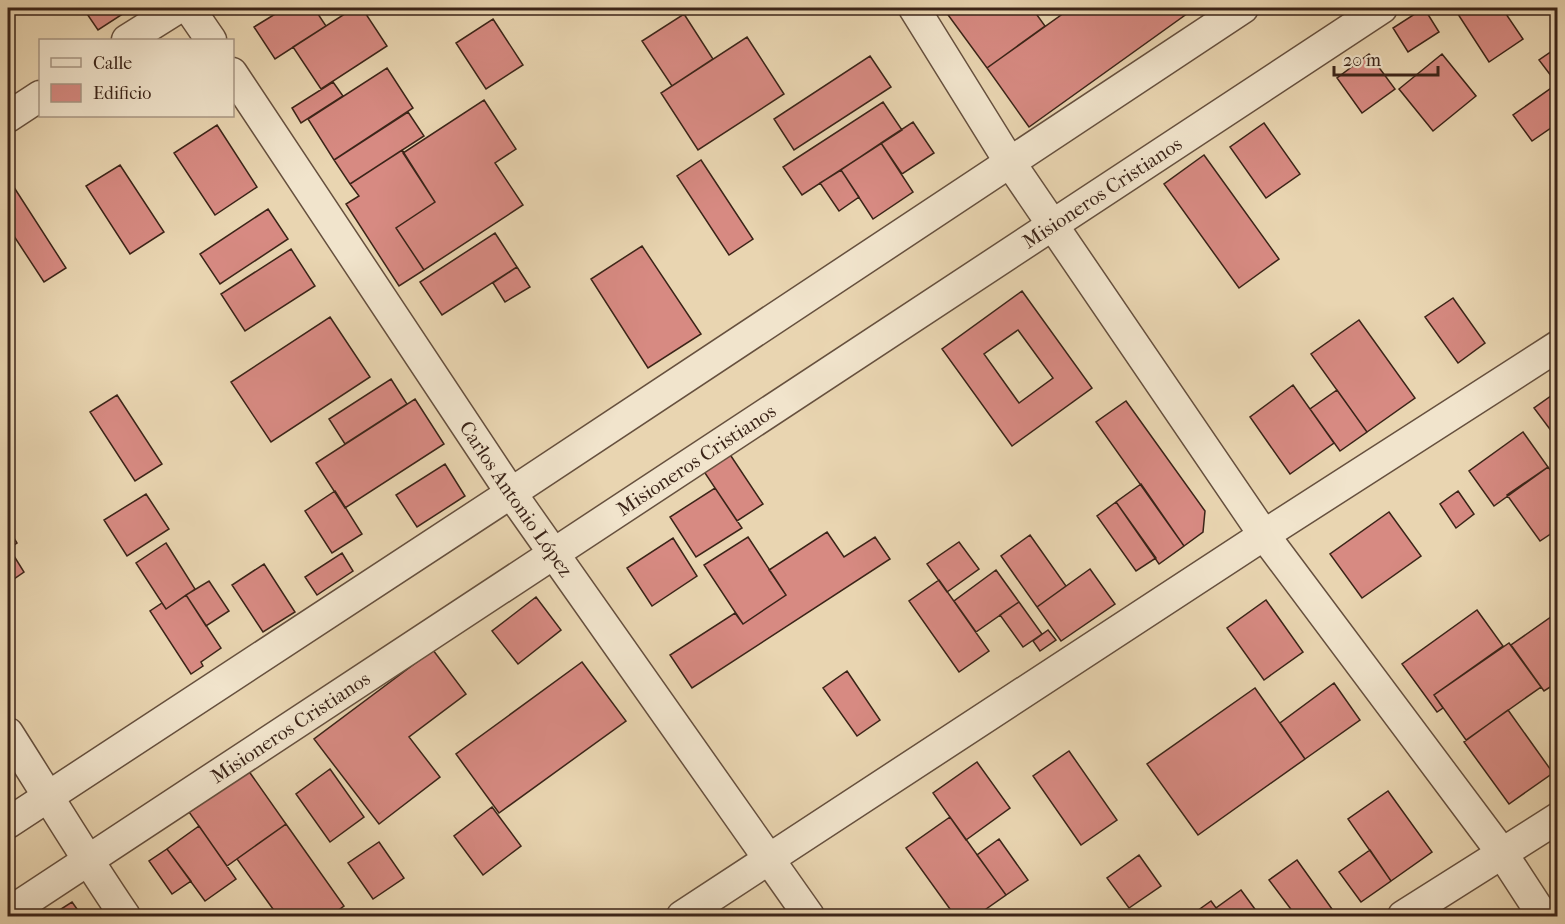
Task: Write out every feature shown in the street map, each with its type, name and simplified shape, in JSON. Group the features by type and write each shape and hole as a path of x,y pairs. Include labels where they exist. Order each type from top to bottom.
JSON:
{"street":[{"path":"129,39 178,8"},
{"path":"189,8 210,39"},
{"path":"914,8 1009,161 1264,535 1502,853 1543,916"},
{"path":"8,823 1243,8"},
{"name":"Misioneros Cristianos","path":"8,913 1382,8"},
{"name":"Carlos Antonio López","path":"234,76 511,493 809,916"},
{"path":"8,117 39,97"},
{"path":"682,916 1557,346"},
{"path":"8,733 87,860 125,916"},
{"path":"1403,916 1557,818"}],"building":[{"path":"83,8 132,8 98,30"},
{"path":"285,8 314,8 326,26 275,59 254,27"},
{"path":"354,8 362,8 387,46 321,89 293,47"},
{"path":"943,8 1032,8 1045,26 987,68"},
{"path":"1071,8 1195,8 1029,127 987,68"},
{"path":"1424,8 1439,32 1408,52 1393,28"},
{"path":"1454,8 1502,8 1523,39 1489,62"},
{"path":"684,14 713,59 672,86 642,41"},
{"path":"493,19 523,65 486,89 456,43"},
{"path":"747,37 784,94 698,150 661,93"},
{"path":"1558,47 1558,85 1539,60"},
{"path":"1369,54 1395,89 1362,113 1337,78"},
{"path":"1442,54 1476,96 1433,131 1399,89"},
{"path":"870,56 891,87 794,150 774,119"},
{"path":"387,68 413,108 334,160 308,119"},
{"path":"333,82 343,96 301,123 292,108"},
{"path":"1557,84 1558,123 1532,141 1513,115"},
{"path":"484,100 516,149 495,163 523,205 424,270 396,228 435,202 403,153"},
{"path":"883,102 902,130 802,195 783,167"},
{"path":"408,112 424,136 350,184 334,160"},
{"path":"913,122 934,153 902,174 881,143"},
{"path":"1264,123 1300,174 1266,198 1230,147"},
{"path":"217,125 257,187 215,215 174,153"},
{"path":"881,143 913,192 873,219 841,170"},
{"path":"402,150 435,202 396,228 424,270 399,286 346,204 359,196 350,184"},
{"path":"1204,155 1279,259 1239,288 1164,184"},
{"path":"701,160 753,239 729,255 677,176"},
{"path":"120,165 164,232 130,254 86,186"},
{"path":"841,170 859,197 839,211 820,183"},
{"path":"8,178 66,268 44,282 8,227"},
{"path":"268,209 288,239 220,284 200,254"},
{"path":"495,233 517,267 442,315 420,282"},
{"path":"642,246 701,334 648,368 591,279"},
{"path":"291,249 315,286 245,331 221,294"},
{"path":"517,267 530,287 505,302 493,283"},
{"path":"1022,291 1092,388 1012,446 942,349","holes":["1018,330 1053,378 1019,403 984,354"]},
{"path":"1453,298 1485,343 1458,363 1425,317"},
{"path":"330,317 370,377 271,442 231,382"},
{"path":"1359,320 1415,398 1367,432 1311,354"},
{"path":"391,379 407,404 345,444 329,419"},
{"path":"1293,385 1334,443 1290,474 1250,417"},
{"path":"1337,390 1367,432 1340,451 1310,409"},
{"path":"1558,391 1558,440 1534,408"},
{"path":"117,395 162,464 135,481 90,412"},
{"path":"415,399 444,444 345,508 316,463"},
{"path":"1126,401 1205,511 1203,532 1184,546 1096,422"},
{"path":"1523,432 1548,467 1494,506 1469,471"},
{"path":"725,447 763,504 737,521 699,464"},
{"path":"445,464 465,496 417,527 396,495"},
{"path":"1548,467 1558,480 1558,529 1540,541 1507,495"},
{"path":"1141,484 1184,546 1159,564 1116,502"},
{"path":"715,488 742,528 696,557 670,517"},
{"path":"335,491 362,534 332,553 305,511"},
{"path":"1458,491 1474,514 1456,528 1440,504"},
{"path":"146,494 169,529 127,556 104,520"},
{"path":"1116,502 1156,558 1136,571 1097,516"},
{"path":"1389,512 1421,556 1362,598 1330,554"},
{"path":"8,528 17,543 8,549"},
{"path":"827,532 844,557 875,537 890,559 692,688 670,655 735,613 743,624 786,595 769,570"},
{"path":"1030,535 1066,586 1037,607 1001,556"},
{"path":"748,537 786,595 743,624 704,565"},
{"path":"673,538 697,576 652,606 627,568"},
{"path":"959,542 979,569 947,592 927,564"},
{"path":"166,543 195,589 166,609 136,563"},
{"path":"8,549 24,572 8,583"},
{"path":"342,553 353,571 317,595 305,577"},
{"path":"264,564 295,612 263,632 232,585"},
{"path":"1090,569 1115,604 1061,641 1037,607"},
{"path":"996,570 1019,602 976,632 954,601"},
{"path":"939,580 989,651 959,672 909,601"},
{"path":"209,581 229,611 206,626 186,595"},
{"path":"186,595 221,648 201,662 203,666 191,674 150,611 162,603 166,609"},
{"path":"536,597 561,630 518,664 492,631"},
{"path":"1266,600 1303,652 1264,680 1227,628"},
{"path":"1019,602 1042,634 1023,647 1000,615"},
{"path":"1477,610 1503,646 1434,695 1443,708 1437,712 1402,664"},
{"path":"1558,612 1558,682 1544,691 1511,645"},
{"path":"1048,630 1056,640 1040,651 1033,641"},
{"path":"1509,643 1541,687 1466,740 1434,695"},
{"path":"433,650 466,694 409,737 440,777 379,824 314,739"},
{"path":"582,662 626,721 499,813 456,754"},
{"path":"847,671 880,720 857,736 823,688"},
{"path":"1334,683 1360,720 1305,759 1280,723"},
{"path":"1255,688 1305,759 1198,835 1147,764"},
{"path":"1508,710 1553,773 1509,804 1464,742"},
{"path":"1069,751 1117,820 1081,845 1033,776"},
{"path":"977,762 1010,808 966,840 933,793"},
{"path":"330,769 364,817 330,842 296,794"},
{"path":"248,770 286,824 227,866 189,812"},
{"path":"1388,791 1432,852 1391,881 1348,819"},
{"path":"492,807 521,846 483,875 454,836"},
{"path":"950,817 1006,895 976,916 955,916 906,848"},
{"path":"286,824 344,906 330,916 278,916 237,859"},
{"path":"199,826 236,879 205,901 167,849"},
{"path":"999,839 1028,880 1006,895 977,855"},
{"path":"379,842 404,878 373,899 348,863"},
{"path":"167,849 191,881 172,894 149,861"},
{"path":"1370,850 1391,881 1361,902 1339,872"},
{"path":"1139,855 1161,886 1129,908 1107,878"},
{"path":"1297,860 1337,916 1296,916 1269,880"},
{"path":"1241,890 1260,916 1222,916 1216,908"},
{"path":"1211,901 1222,916 1190,916"},
{"path":"72,902 82,916 50,916"}]}
